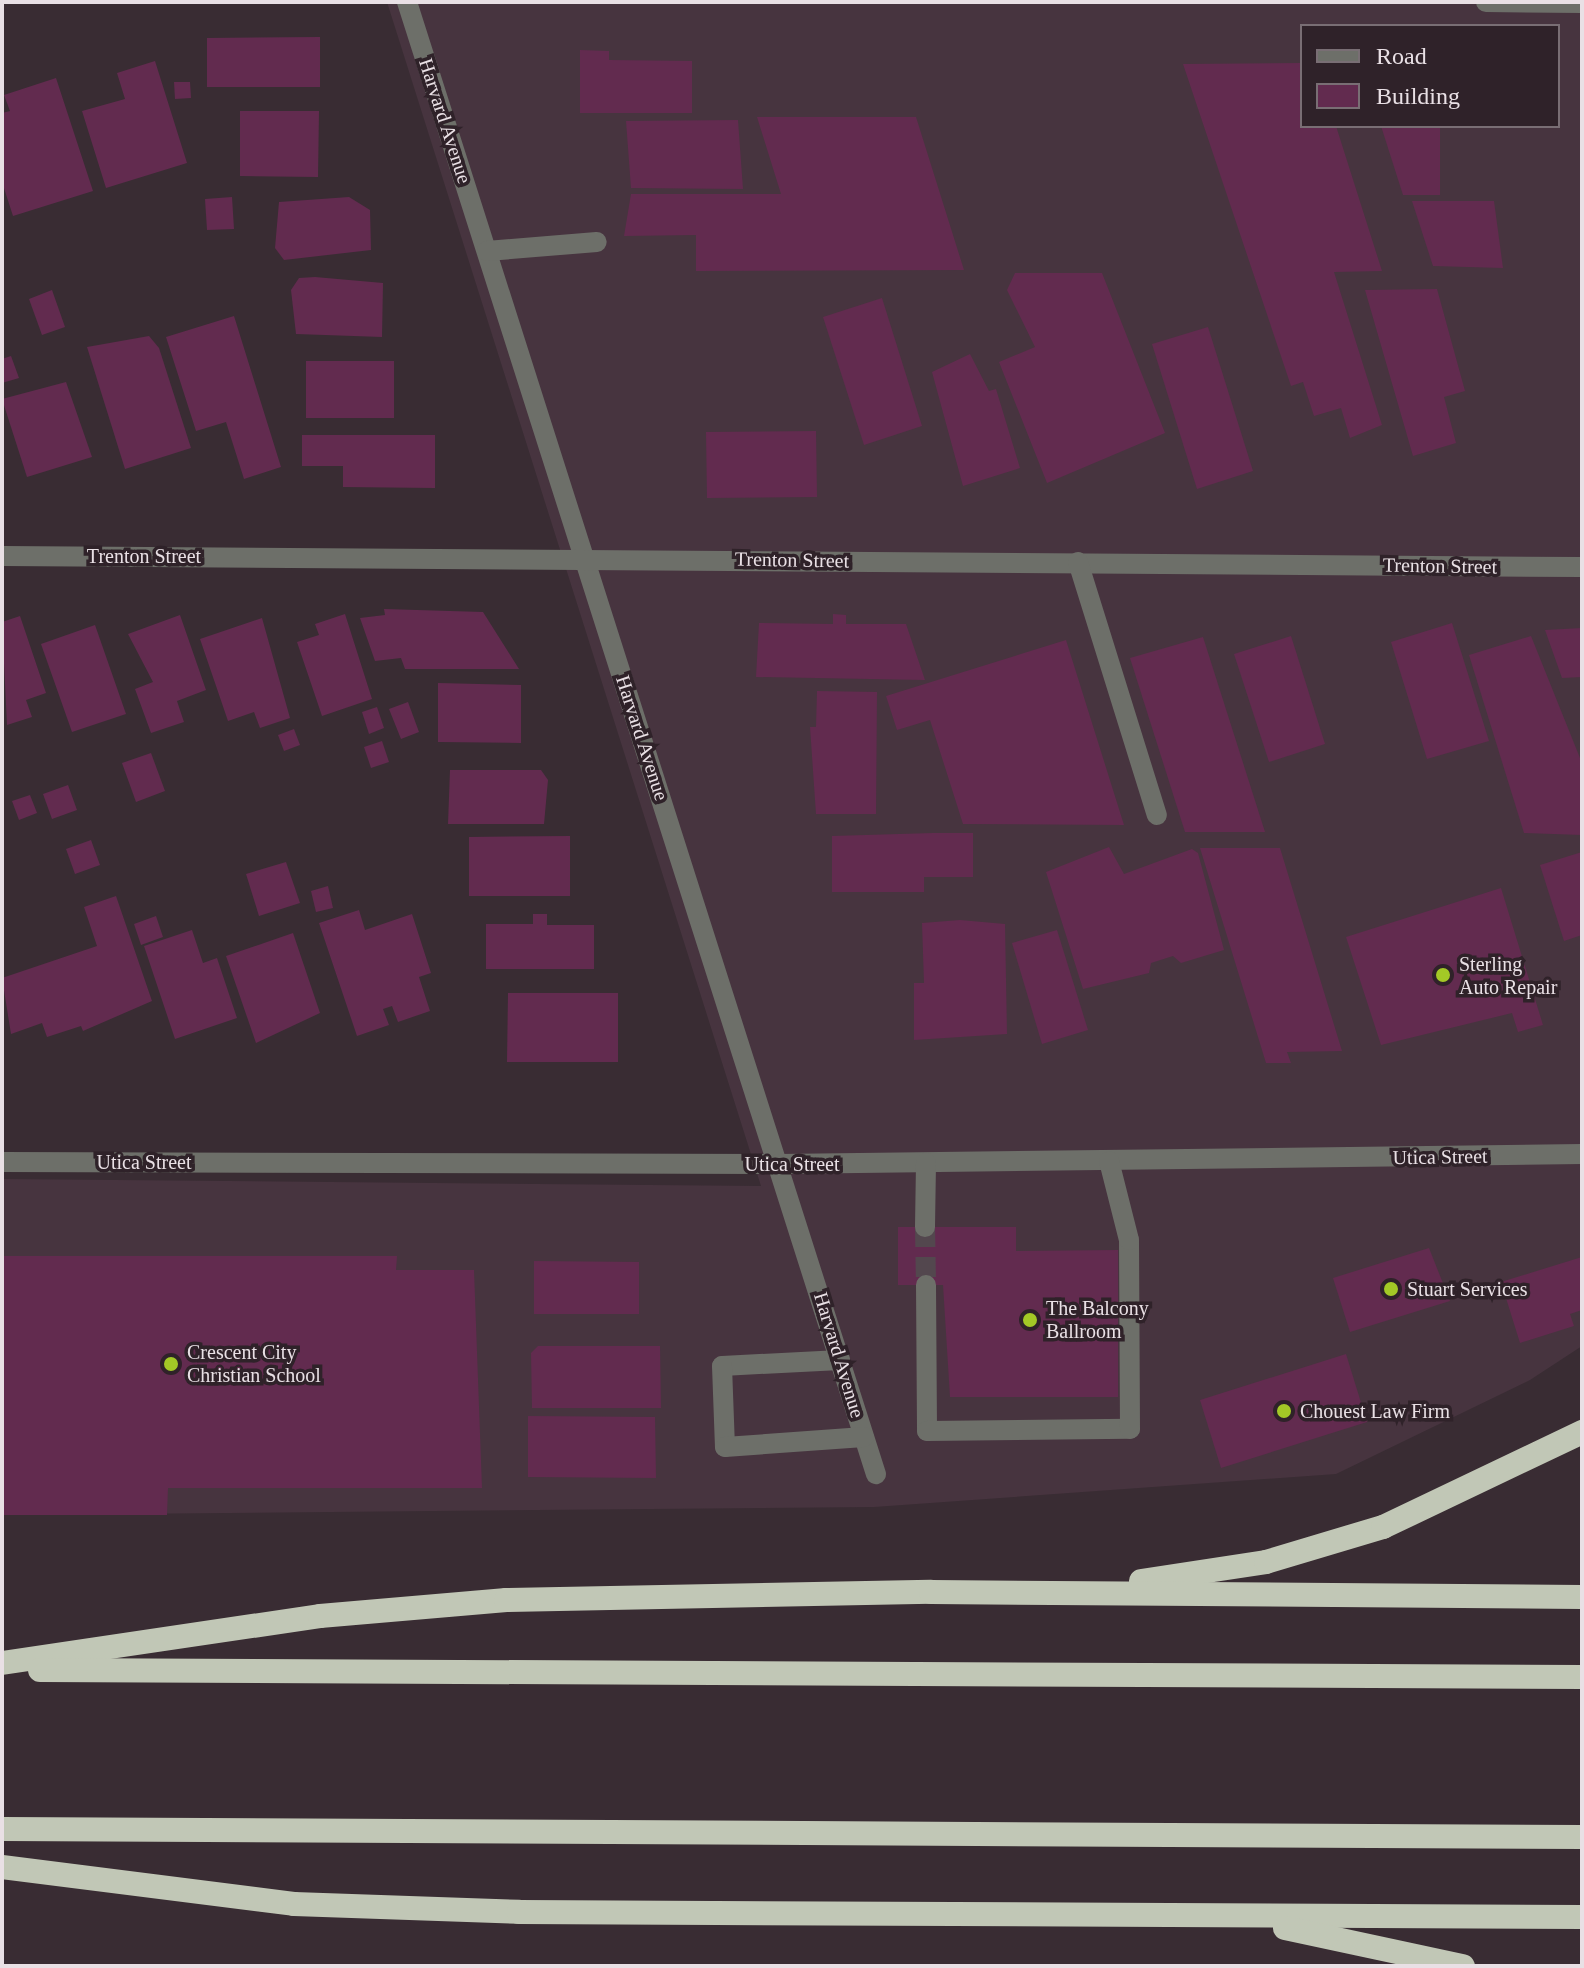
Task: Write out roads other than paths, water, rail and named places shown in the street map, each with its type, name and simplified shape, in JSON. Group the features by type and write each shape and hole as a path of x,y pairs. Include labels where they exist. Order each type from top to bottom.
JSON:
{"highway":[{"path":"2,1663 406,1606 1116,1584 1266,1562 1383,1527 1546,1455 1582,1432"},
{"path":"931,1592 1582,1597"},
{"path":"2,1669 1582,1677"},
{"path":"2,1829 1582,1837"},
{"path":"2,1867 294,1904 1582,1917"},
{"path":"1163,1915 1360,1940 1463,1966"}],"street":[{"name":"Harvard Avenue","path":"407,2 876,1474"},
{"path":"1486,2 1580,2 1582,13"},
{"path":"487,251 597,242"},
{"name":"Trenton Street","path":"2,556 1582,567"},
{"path":"1078,562 1157,815"},
{"name":"Utica Street","path":"2,1162 779,1164 1582,1154"},
{"path":"926,1285 927,1431 1130,1429 1129,1240 1109,1161"},
{"path":"925,1227 926,1163"},
{"path":"840,1360 722,1366 725,1447 864,1437"}],"tunnel":[{"path":"925,1227 926,1285"}],"place":[{"name":"Sterling Auto Repair","path":"1443,975"},
{"name":"Stuart Services","path":"1391,1289"},
{"name":"The Balcony Ballroom","path":"1030,1320"},
{"name":"Crescent City Christian School","path":"171,1364"},
{"name":"Chouest Law Firm","path":"1284,1411"}]}
